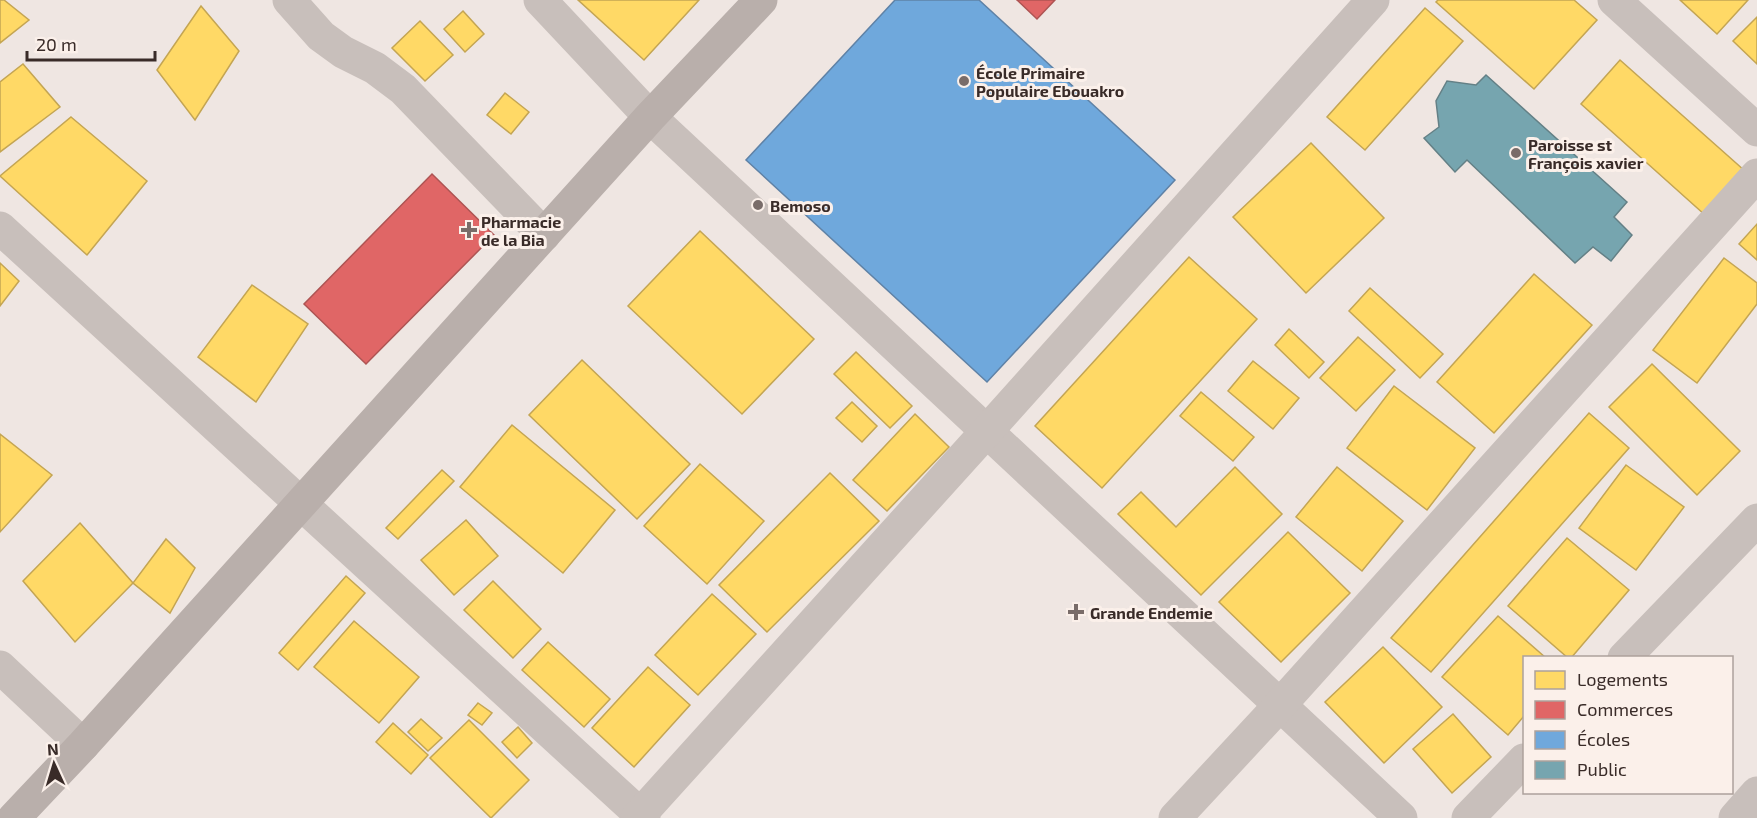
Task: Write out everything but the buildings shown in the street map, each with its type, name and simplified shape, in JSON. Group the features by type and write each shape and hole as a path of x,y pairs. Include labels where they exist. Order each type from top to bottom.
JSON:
{"main road":[{"path":"14,818 650,117 761,0"}],"street":[{"path":"289,0 321,36 343,52 375,68 403,89 544,235"},
{"path":"540,0 650,117 1401,818"},
{"path":"0,228 640,817 1372,0"},
{"path":"1614,0 1757,130"},
{"path":"1175,818 1280,705 1757,175"},
{"path":"1625,656 1757,520"},
{"path":"0,666 82,745"},
{"path":"1468,818 1523,761"},
{"path":"1735,818 1757,793"}],"place":[{"name":"École Primaire Populaire Ebouakro","path":"964,81"},
{"name":"Paroisse st François xavier","path":"1516,153"},
{"name":"Bemoso","path":"758,205"},
{"name":"Pharmacie de la Bia","path":"469,230"},
{"name":"Grande Endemie","path":"1076,612"}]}
